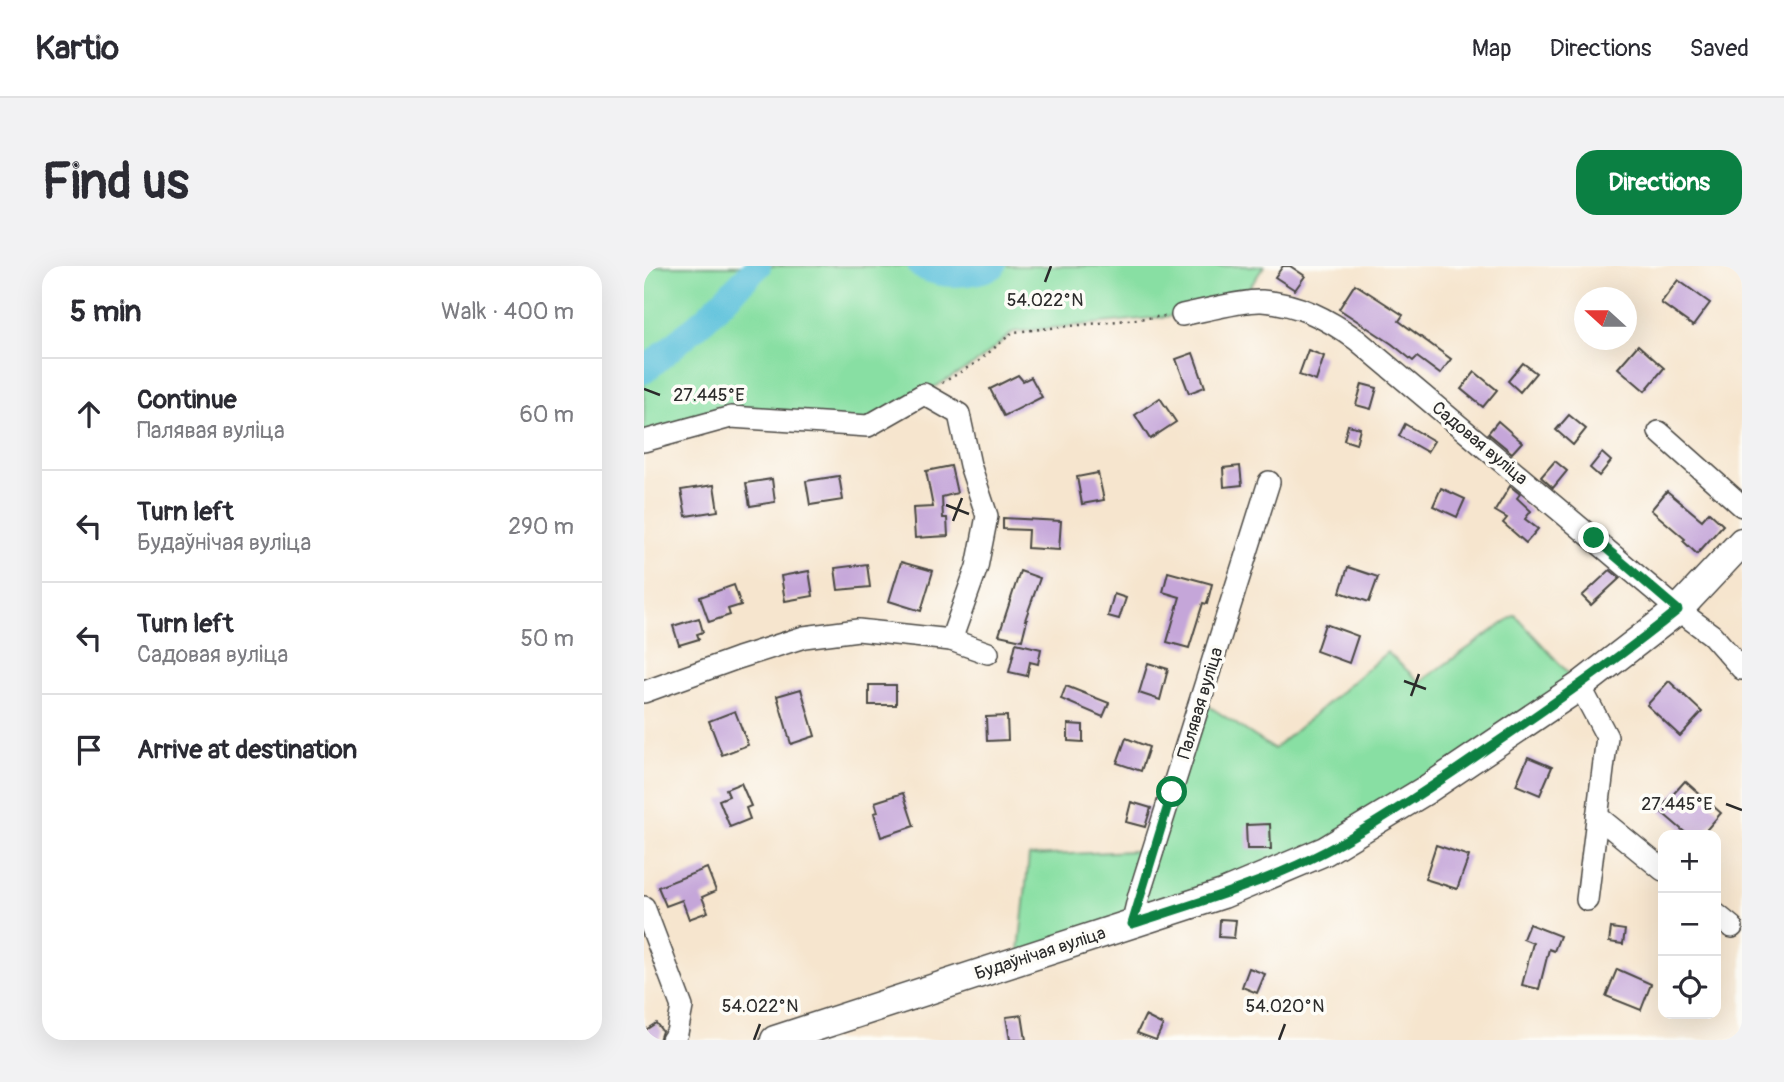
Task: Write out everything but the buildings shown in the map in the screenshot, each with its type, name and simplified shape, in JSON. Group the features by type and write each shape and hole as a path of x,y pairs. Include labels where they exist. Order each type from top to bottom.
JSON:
{"main road":[{"name":"Будаўнічая вуліца","path":"775,1040 1223,894 1275,875 1325,851 1426,790 1580,686 1678,610 1742,542"}],"street":[{"name":"Садовая вуліца","path":"1182,315 1260,301 1294,307 1330,320 1678,610 1712,635 1742,669"},
{"path":"644,441 731,417 868,426 924,394 959,414 970,465 987,516 977,567 951,640"},
{"path":"1659,432 1742,506"},
{"name":"Палявая вуліца","path":"1132,924 1269,482"},
{"path":"644,692 804,637 858,630 951,640 988,653"},
{"path":"1580,686 1607,737 1587,900"},
{"path":"1597,816 1658,866"},
{"path":"644,907 682,1007 677,1033 672,1040"}],"path":[{"path":"924,394 979,361 1013,332 1182,315"}],"green space":[{"path":"644,266 1264,266 1238,305 1182,315 1013,332 979,361 868,426 731,417 644,441"},
{"path":"1515,615 1580,686 1374,823 1018,960 1029,856 1153,850 1201,701 1274,749 1387,652 1420,682"}],"waterway":[{"path":"644,371 706,318 758,266"},
{"path":"921,266 938,272 957,274 976,272 993,266"}],"route":[{"path":"1172,792 1132,924 1275,875 1374,823 1580,686 1678,610 1594,538"}]}
